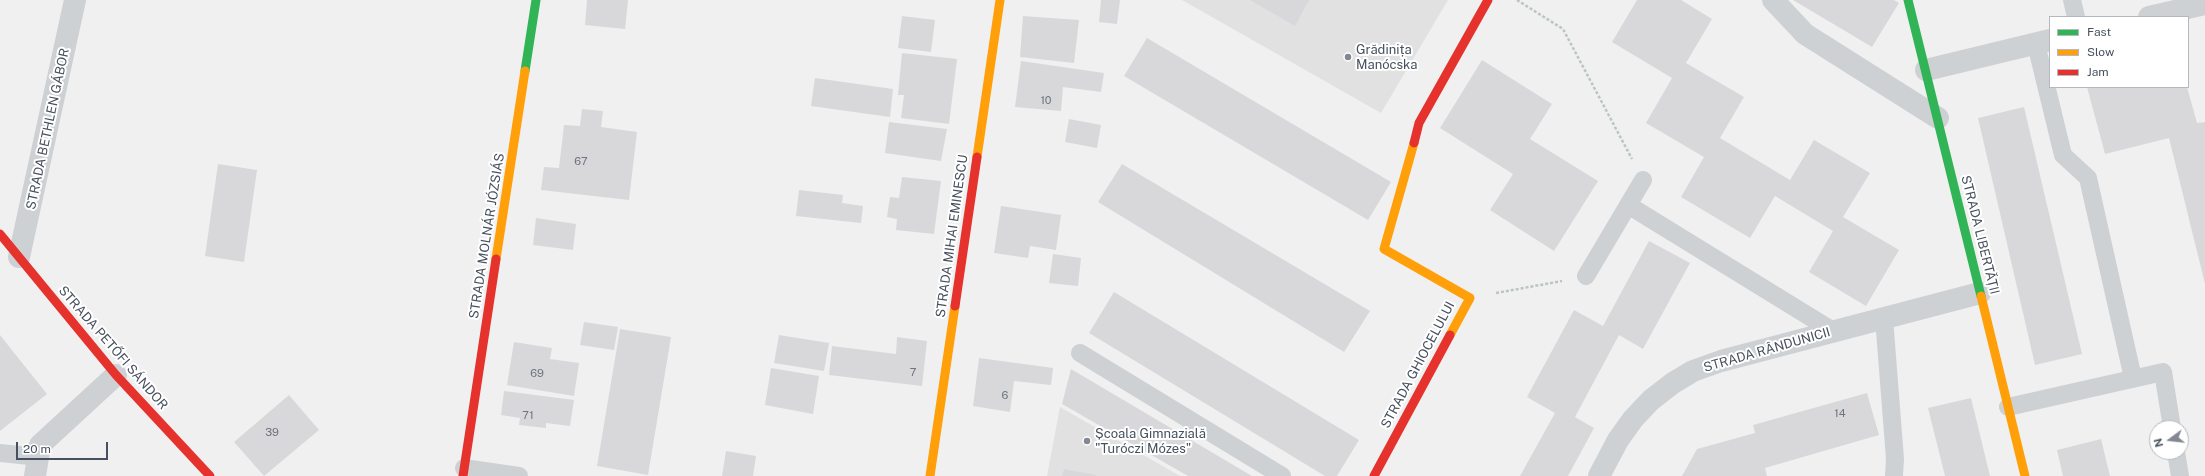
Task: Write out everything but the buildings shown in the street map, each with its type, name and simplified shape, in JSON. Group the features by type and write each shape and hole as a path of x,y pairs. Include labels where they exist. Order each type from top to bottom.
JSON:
{"street":[{"name":"STRADA BETHLEN GÁBOR","path":"18,258 75,0"},
{"name":"STRADA MOLNÁR JÓZSIÁS","path":"464,472 536,0"},
{"name":"STRADA MIHAI EMINESCU","path":"930,476 1000,0"},
{"name":"STRADA GHIOCELULUI","path":"1374,476 1470,298 1384,249 1419,123 1488,0"},
{"path":"1772,0 1805,34 1938,118"},
{"name":"STRADA LIBERTĂȚII","path":"1908,0 2025,476"},
{"path":"2153,16 2205,4"},
{"path":"1926,70 2043,42"},
{"name":"STRADA PETŐFI SÁNDOR","path":"0,234 18,258 116,375 210,476"},
{"name":"STRADA RÂNDUNICII","path":"1599,476 1618,440 1633,419 1651,400 1673,383 1693,371 1721,361 1980,293"},
{"path":"37,466 40,446 116,375"}],"lane":[{"path":"2072,0 2076,16"},
{"path":"2043,42 2049,76"},
{"path":"2051,88 2063,155 2088,178 2133,378"},
{"path":"1586,276 1643,180"},
{"path":"1628,205 1832,331"},
{"path":"1884,318 1895,459 1894,476"},
{"path":"1080,353 1282,476"},
{"path":"2008,407 2163,372 2171,420"},
{"path":"0,453 37,466"},
{"path":"2177,460 2180,476"},
{"path":"464,472 519,476"}],"path":[{"path":"1517,0 1563,29 1643,180"},
{"path":"1470,298 1586,276"}],"shaded area":[{"name":"Grădinița Manócska","path":"1182,0 1448,0 1381,113"},
{"name":"Școala Gimnazială \"Turóczi Mózes\"","path":"1060,407 1180,476 1047,476"}],"traffic: fast":[{"path":"525,71 536,0"},
{"path":"1908,0 1981,296"}],"traffic: slow":[{"path":"977,157 1000,0"},
{"path":"496,259 525,71"},
{"path":"1414,143 1384,249 1470,298 1450,335"},
{"path":"1981,296 2025,476"},
{"path":"930,476 955,306"}],"traffic: jam":[{"path":"1414,143 1419,123 1488,0"},
{"path":"955,306 977,157"},
{"path":"0,234 116,375 210,476"},
{"path":"463,476 496,259"},
{"path":"1374,476 1450,335"}],"place":[{"name":"Grădinița Manócska","path":"1348,57"},
{"name":"Școala Gimnazială \"Turóczi Mózes\"","path":"1087,441"}]}
